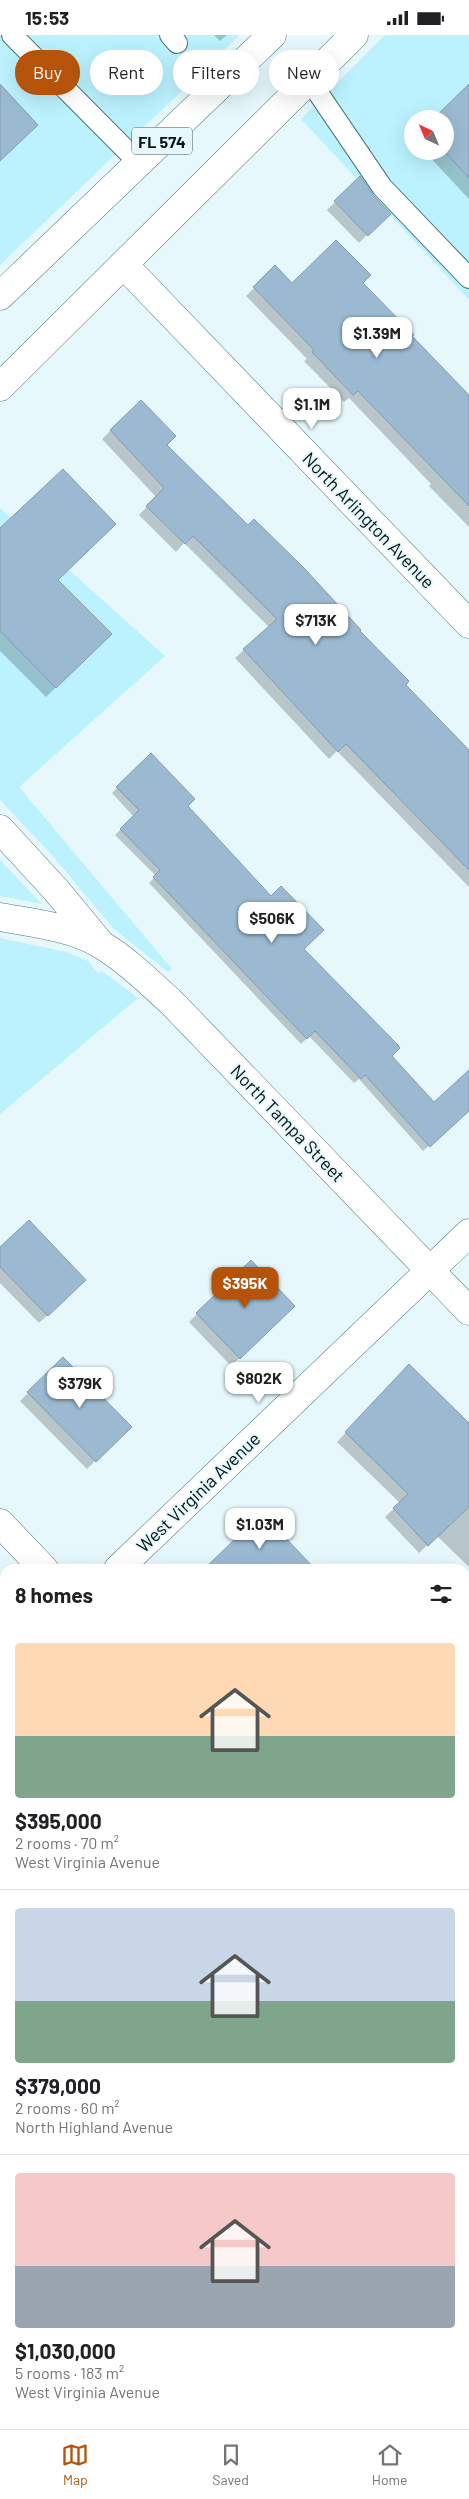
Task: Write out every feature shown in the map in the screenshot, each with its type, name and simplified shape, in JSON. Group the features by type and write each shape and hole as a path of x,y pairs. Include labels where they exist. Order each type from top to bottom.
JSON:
{"main road":[{"name":"FL 574","path":"0,296 272,35"},
{"path":"339,51 354,35"},
{"path":"0,387 296,95"},
{"name":"North Arlington Avenue","path":"124,265 469,624"},
{"name":"North Tampa Street","path":"0,829 56,890 100,944 134,969 172,1003 469,1311"},
{"name":"North Tampa Street","path":"0,917 70,932 100,944"},
{"name":"West Virginia Avenue","path":"123,1564 469,1233"},
{"path":"0,1523 39,1564"}],"lane":[{"path":"12,35 138,163"},
{"path":"320,95 382,187 469,278"}],"shaded area":[{"path":"0,35 240,35 224,50 173,50 173,95 177,95 0,265"},
{"path":"385,35 469,35 469,300 301,119 325,95 339,95 339,81"},
{"path":"0,508 165,656 19,787 172,969 168,972 114,929 52,855 0,800"},
{"path":"0,860 42,904 0,896"},
{"path":"0,938 66,952 88,961 98,973 102,971 138,998 0,1114"}],"building":[{"path":"0,84 38,125 0,161"},
{"path":"469,84 469,178 452,160 454,160 454,110 442,110"},
{"path":"360,176 373,195 391,214 368,236 334,201"},
{"path":"336,240 371,275 363,283 469,395 469,506 358,391 353,395 312,352 314,350 253,287 275,265 292,283"},
{"path":"141,400 176,436 167,445 248,525 254,519 305,569 360,631 409,681 406,685 469,750 469,870 346,744 338,752 243,649 277,619 193,536 185,544 146,506 164,488 110,430"},
{"path":"63,469 116,524 58,580 112,634 56,688 0,631 0,528"},
{"path":"151,753 195,799 188,806 271,896 281,886 324,930 304,949 397,1044 400,1048 392,1056 434,1102 469,1070 469,1111 430,1147 365,1075 361,1079 315,1031 307,1039 153,877 160,870 120,829 139,810 116,787"},
{"path":"29,1220 86,1280 48,1316 0,1267 0,1247"},
{"path":"251,1260 295,1306 240,1359 196,1313"},
{"path":"63,1357 132,1427 96,1462 27,1392"},
{"path":"409,1364 469,1423 469,1507 428,1546 393,1508 408,1494 345,1432"},
{"path":"262,1513 310,1564 209,1564"}]}
